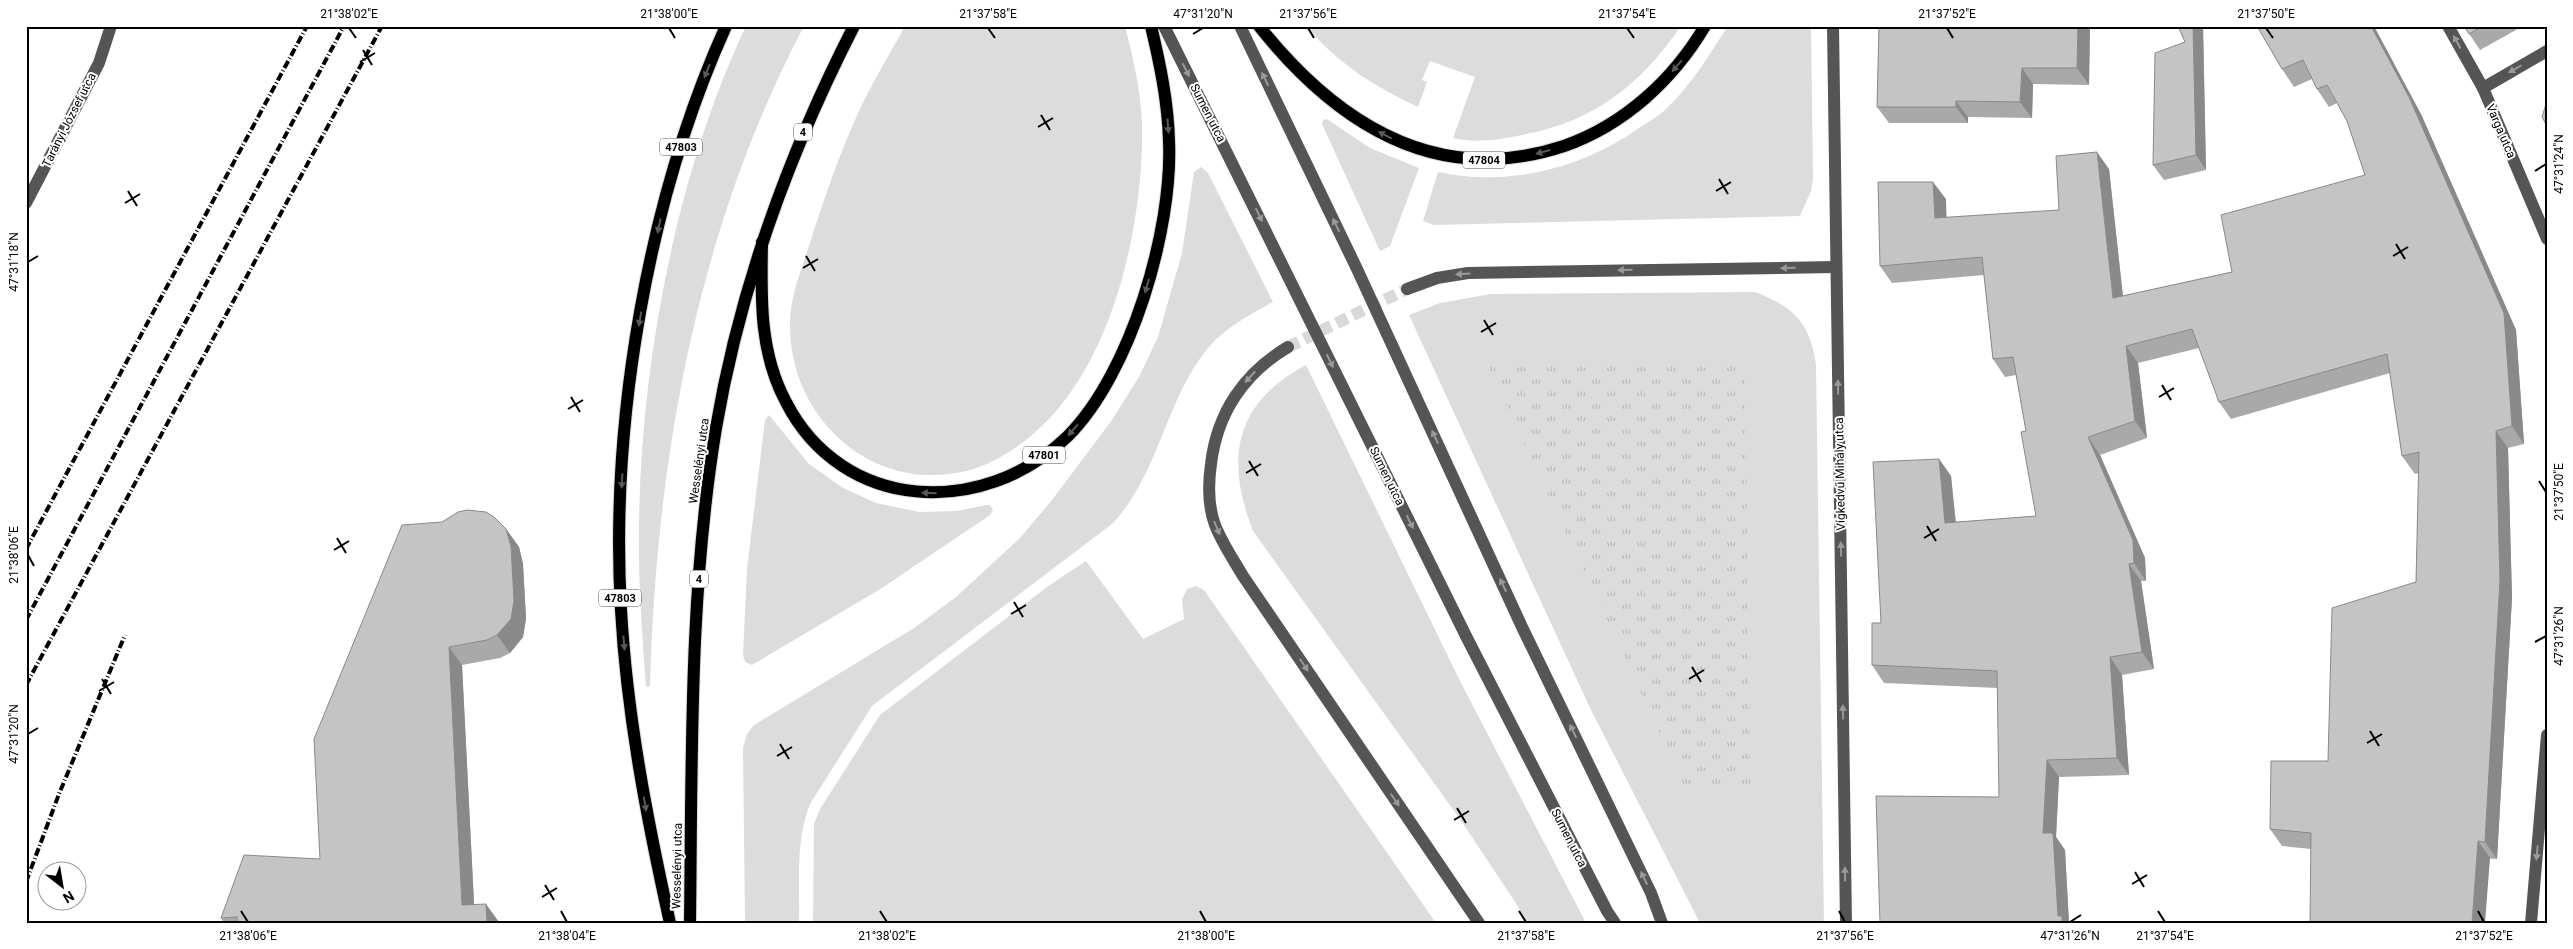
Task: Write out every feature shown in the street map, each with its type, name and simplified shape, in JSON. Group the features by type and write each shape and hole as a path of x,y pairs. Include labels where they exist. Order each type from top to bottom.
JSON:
{"main road":[{"name":"47803","path":"670,923 636,757 621,610 619,547 625,432 629,392 649,271 681,144 704,78 726,26"},
{"name":"Wesselényi utca","path":"690,923 695,634 706,506 716,427 737,335 762,242 792,158 854,26"},
{"name":"47801","path":"762,242 761,297 767,353 777,384 794,417 825,453 849,471 876,483 927,494 981,486 1027,466 1067,437 1094,403 1118,362 1145,294 1162,223 1168,185 1170,144 1166,99 1151,26"},
{"name":"47804","path":"1259,26 1282,55 1313,84 1348,113 1370,127 1393,139 1438,154 1482,160 1507,159 1550,150 1590,135 1609,125 1647,98 1666,79 1705,26"}],"street":[{"name":"Tarányi József utca","path":"26,203 98,63 111,26"},
{"name":"Sumen utca","path":"1164,26 1467,638 1607,912 1615,923"},
{"path":"1240,26 1357,269 1522,627 1651,893 1662,923"},
{"name":"Vígkedvű Mihály utca","path":"1833,26 1846,923"},
{"name":"Varga utca","path":"2448,26 2483,88 2547,239"},
{"path":"2483,88 2547,51"},
{"path":"1407,289 1444,276 1468,273 1836,267"},
{"path":"1288,347 1270,358 1241,387 1221,421 1214,441 1209,477 1211,509 1215,525 1243,576 1479,923"},
{"path":"2531,923 2547,735"}],"green space":[{"path":"746,26 804,26 767,103 736,183 710,264 689,347 673,431 662,516 654,601 650,686 646,687 641,620 640,487 653,351 664,283 698,149 720,86"},
{"path":"905,26 1125,26 1136,75 1142,124 1137,205 1129,248 1118,291 1103,333 1084,371 1061,406 1018,446 993,461 966,471 931,475 898,471 868,459 842,441 820,417 804,389 793,358 790,324 790,314 796,286 838,161 865,99"},
{"path":"1306,26 1681,26 1649,66 1613,98 1593,110 1548,129 1479,141 1453,138 1475,77 1430,61 1422,80 1427,82 1418,107 1357,73"},
{"path":"1728,26 1811,26 1813,180 1811,191 1800,216 1434,225 1423,221 1438,172 1464,176 1491,177 1543,171 1593,154 1617,142 1661,114 1676,99 1700,69"},
{"path":"1327,119 1370,148 1419,168 1390,246 1380,251 1322,124 1323,120"},
{"path":"1201,167 1208,173 1273,302 1230,328 1208,348 1193,368 1141,483 1128,505 1112,524 872,706 810,804 805,818 800,848 799,923 745,923 743,748 747,734 754,725 914,628 956,597 1020,538 1052,500 1112,420 1139,377 1158,337 1182,253 1194,172"},
{"path":"1755,292 1780,304 1798,318 1809,338 1816,365 1824,923 1700,923 1590,708 1409,315 1440,303 1491,294"},
{"path":"1745,361 1750,787 1685,788 1488,366"},
{"path":"1306,365 1461,683 1586,923 1525,923 1519,908 1462,822 1253,531 1244,505 1239,480 1238,457 1242,435 1250,415 1263,397 1282,380"},
{"path":"769,415 809,464 843,488 876,503 919,512 957,511 986,505 990,505 993,510 990,515 882,588 752,665 745,662 743,655 747,569 765,420"},
{"path":"1086,561 1143,639 1184,619 1182,599 1187,589 1196,586 1204,590 1436,923 813,923 814,824 820,809 880,715 1047,587"}],"building":[{"path":"1879,26 2078,26 2077,68 2022,68 2020,102 1956,101 1956,107 1877,107"},
{"path":"2178,26 2193,26 2196,155 2153,165 2155,53 2185,42"},
{"path":"2257,26 2371,26 2409,97 2504,313 2512,426 2496,431 2500,580 2485,842 2478,841 2472,923 2310,923 2311,833 2270,829 2271,761 2328,761 2332,608 2416,582 2419,452 2402,456 2387,354 2219,402 2192,329 2126,346 2135,421 2088,437 2133,540 2134,563 2129,564 2142,652 2110,657 2117,758 2047,760 2043,833 2053,833 2058,916 2062,916 2062,923 1880,923 1876,796 1999,797 1997,671 1872,665 1872,623 1881,623 1873,462 1939,459 1945,523 2036,516 2021,432 2026,431 2013,357 1993,359 1982,257 1880,266 1878,182 1933,182 1935,218 2059,210 2056,156 2097,152 2113,298 2232,272 2221,215 2365,175 2347,121 2327,85 2317,89 2303,60 2282,69"},
{"path":"2464,26 2483,26 2469,34"},
{"path":"2547,103 2547,126 2542,117"},
{"path":"467,510 486,512 506,529 511,546 514,601 511,619 497,635 487,640 449,647 462,905 486,904 487,923 237,923 237,917 221,918 244,855 320,859 314,739 402,525 442,522 458,512"}],"tunnel":[{"path":"1288,347 1407,289"}],"railway":[{"path":"26,549 307,26"},
{"path":"26,620 344,26"},
{"path":"26,685 382,26"},
{"path":"26,882 59,794 125,635"}]}
